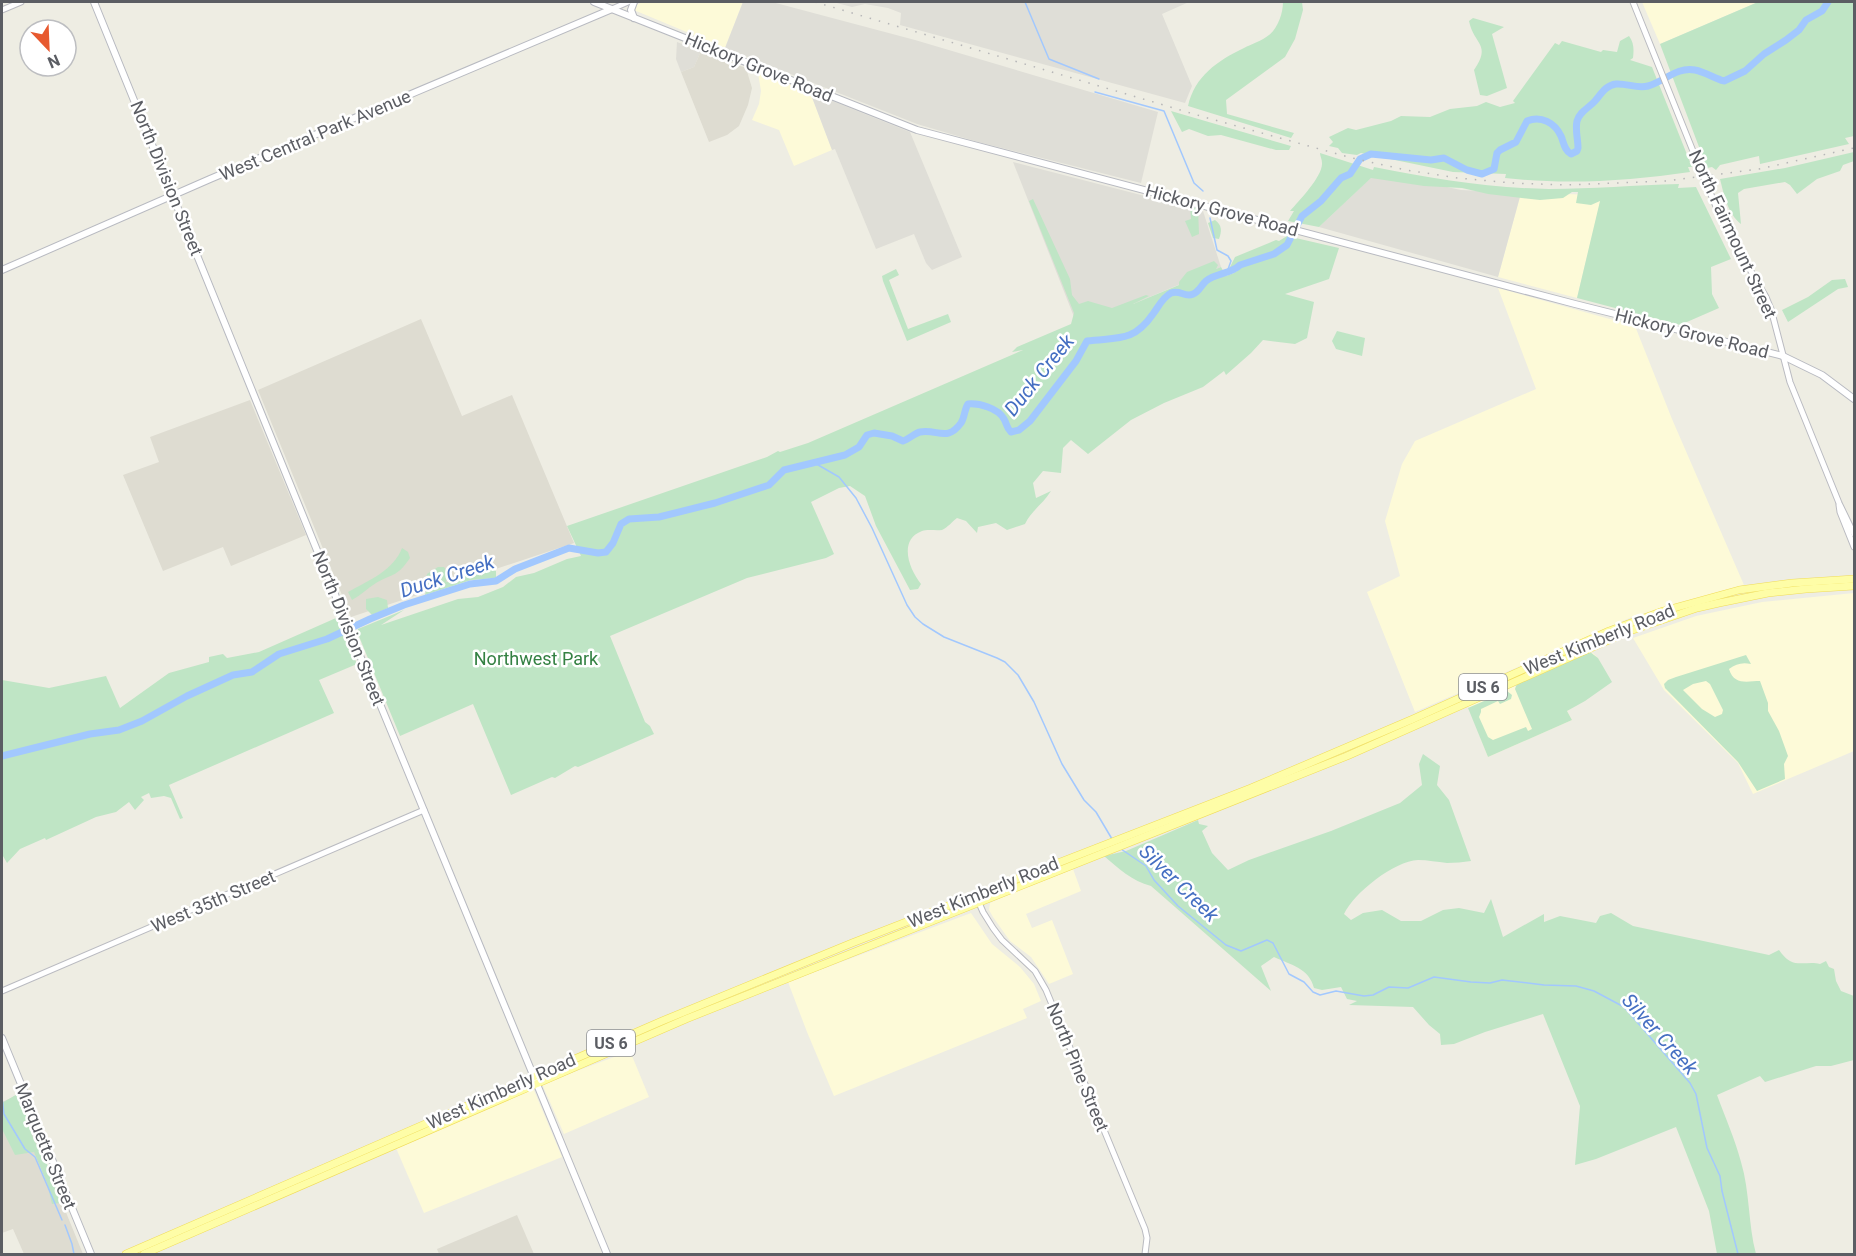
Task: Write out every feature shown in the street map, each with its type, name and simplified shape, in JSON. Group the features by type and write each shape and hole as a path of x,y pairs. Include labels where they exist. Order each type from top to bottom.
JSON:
{"main road":[{"name":"North Division Street","path":"94,2 607,1254"},
{"name":"Hickory Grove Road","path":"592,2 917,130 1570,303 1783,356 1822,375 1854,399"},
{"path":"589,18 594,11 592,2"},
{"path":"634,2 632,10 634,18"},
{"name":"West Central Park Avenue","path":"2,270 612,9"},
{"name":"West Kimberly Road","path":"126,1254 535,1080 584,1062 1251,788 1663,611 1724,594 1792,583 1854,579"},
{"name":"West Kimberly Road","path":"1596,641 1683,612 1719,603 1768,593 1854,586"},
{"path":"1683,612 1686,606 1724,594"},
{"name":"Marquette Street","path":"2,1038 91,1254"},
{"name":"West Kimberly Road","path":"144,1254 535,1080"}],"street":[{"path":"2,10 21,2"},
{"name":"West Central Park Avenue","path":"612,9 628,2"},
{"name":"North Fairmount Street","path":"1633,2 1724,225 1768,303 1777,328 1790,382 1854,534"},
{"name":"North Fairmount Street","path":"1839,503 1840,512 1854,547"},
{"name":"West 35th Street","path":"2,991 424,810"},
{"name":"North Pine Street","path":"977,899 993,928 1008,946 1035,971 1046,990 1145,1229 1147,1238 1145,1254"}],"shaded area":[{"path":"643,2 743,2 725,48 629,8"},
{"path":"743,2 772,2 915,40 1158,112 1141,183 978,142 917,124 725,48"},
{"path":"833,2 1189,2 1162,14 1192,86 1185,103 900,25 901,13 888,8 865,4 852,7"},
{"path":"1642,2 1758,2 1660,44"},
{"path":"677,42 701,51 694,67 681,72 676,59"},
{"path":"701,51 746,68 752,88 739,126 727,135 709,142 681,72 694,67"},
{"path":"758,73 810,92 832,150 794,166 779,130 752,120 759,104 761,91"},
{"path":"810,92 910,132 962,257 932,270 926,263 914,234 876,249 835,149 832,150"},
{"path":"1013,162 1203,211 1221,267 1078,327"},
{"path":"1377,172 1461,190 1521,193 1498,277 1319,227"},
{"path":"1521,193 1602,195 1577,298 1498,277"},
{"path":"1498,288 1635,326 1672,419 1744,585 1632,617 1415,712 1367,592 1400,576 1385,521 1402,464 1415,441 1536,389"},
{"path":"421,319 462,416 512,395 574,543 351,617 258,390"},
{"path":"250,400 306,535 231,566 223,547 163,571 123,475 159,462 150,437"},
{"path":"1854,593 1854,751 1753,794 1738,763 1664,690 1633,638 1696,616 1762,602"},
{"path":"1593,653 1610,682 1567,711 1572,720 1488,757 1468,706"},
{"path":"1073,869 1081,891 1026,914 1032,928 1052,920 1073,974 1049,984 1031,957 1010,941 989,910 990,903"},
{"path":"971,913 992,944 1020,967 1034,984 1041,1001 1023,1009 1027,1018 834,1096 788,982"},
{"path":"630,1051 649,1097 564,1134 542,1084"},
{"path":"533,1088 562,1157 424,1213 396,1148"},
{"path":"18,1095 83,1254 24,1254 13,1229 2,1233 2,1102"},
{"path":"517,1215 534,1254 439,1254 437,1249"}],"green space":[{"path":"1283,2 1302,2 1303,10 1295,39 1285,57 1226,100 1227,114 1294,133 1291,138 1188,106 1196,86 1208,71 1225,58 1272,32 1279,20"},
{"path":"1758,2 1854,2 1854,136 1845,138 1849,144 1760,164 1759,156 1720,165 1716,170 1712,167 1707,168 1660,44"},
{"path":"1473,18 1504,27 1492,34 1507,88 1487,96 1480,95 1474,70 1482,55 1482,49 1471,29 1469,21"},
{"path":"1629,36 1633,49 1633,58 1630,60 1652,67 1692,167 1688,167 1690,172 1598,181 1528,180 1505,178 1506,174 1453,172 1361,153 1357,155 1342,153 1338,148 1329,146 1333,142 1329,137 1348,128 1356,130 1391,121 1401,116 1430,117 1450,109 1477,106 1486,102 1500,107 1515,103 1513,101 1555,43 1559,45 1562,41 1601,52 1603,50 1617,52 1620,41"},
{"path":"1171,111 1291,146 1289,150 1276,150 1221,135 1208,136 1189,129 1182,132"},
{"path":"1854,152 1854,161 1843,165 1840,171 1817,179 1797,194 1785,182 1744,189 1738,193 1741,224 1727,204 1720,179 1785,168"},
{"path":"1320,153 1373,170 1374,167 1439,179 1505,187 1565,189 1679,184 1678,188 1696,187 1731,259 1711,267 1712,294 1719,308 1680,325 1577,298 1600,201 1591,205 1576,203 1578,192 1572,192 1563,198 1540,200 1488,194 1462,188 1424,186 1371,178 1319,227 1288,221 1294,211 1290,211 1319,175 1322,163"},
{"name":"Northwest Park","path":"1033,199 1070,279 1072,295 1079,304 1088,301 1112,308 1146,295 1149,296 1133,304 1179,285 1187,272 1214,261 1218,265 1216,269 1221,267 1226,276 1251,261 1241,263 1231,272 1229,269 1235,257 1287,236 1339,248 1329,279 1285,294 1314,302 1307,338 1295,344 1263,340 1226,375 1224,371 1203,387 1131,420 1088,454 1071,440 1063,448 1061,473 1043,471 1033,483 1036,498 1051,491 1025,524 1007,530 996,523 978,527 977,533 966,521 957,518 942,530 924,530 915,535 910,541 908,555 913,571 921,584 918,589 910,590 876,526 865,496 850,486 839,488 811,502 834,554 747,578 610,636 645,722 654,734 511,795 473,704 400,736 358,634 358,629 404,610 381,625 458,599 478,597 503,587 516,577 581,556 567,526 767,457 778,451 808,443 1023,350 1012,352 1017,347 1071,324 1074,313 1029,201"},
{"path":"1190,206 1198,208 1199,234 1192,237 1185,221 1191,219"},
{"path":"1215,220 1221,228 1219,239 1213,238 1208,223"},
{"path":"896,269 899,275 889,280 908,329 948,314 951,322 907,341 882,276"},
{"path":"1845,279 1848,287 1838,289 1788,322 1782,310 1808,297 1832,280"},
{"path":"1337,331 1365,338 1362,356 1336,349 1332,341"},
{"path":"402,548 408,552 410,558 402,569 376,583 352,600 348,592 387,569"},
{"path":"438,567 444,567 448,573 446,582 454,582 470,568 479,570 481,576 490,568 496,571 496,578 471,580 425,595 427,574"},
{"path":"378,597 387,600 388,608 372,615 366,609 366,599"},
{"path":"336,618 357,664 319,680 334,713 169,785 183,818 180,819 171,798 164,796 151,798 149,793 141,797 144,800 135,810 129,802 116,812 96,817 20,849 7,863 2,857 2,680 49,688 106,676 120,708 169,673 209,662 209,657 223,654 227,658 259,652"},
{"path":"1590,652 1598,658 1612,682 1567,711 1572,720 1488,757 1468,708 1507,691 1512,695 1511,699 1500,704 1498,701 1481,709 1479,717 1488,737 1493,740 1526,727 1528,731 1532,729 1515,689 1518,683"},
{"path":"1746,655 1751,664 1734,666 1729,669 1731,674 1734,678 1746,682 1760,681 1768,703 1768,711 1779,731 1788,756 1784,764 1785,779 1757,791 1738,762 1665,688 1664,684 1668,680","holes":["1706,681 1710,684 1723,710 1722,714 1715,717 1702,709 1683,690 1693,684"]},
{"path":"1423,754 1440,766 1437,785 1449,800 1471,861 1447,863 1418,860 1398,866 1365,888 1356,897 1344,914 1351,920 1363,913 1382,910 1401,921 1421,921 1443,910 1459,908 1484,913 1491,899 1503,937 1544,914 1544,922 1560,916 1596,923 1600,916 1611,913 1633,926 1769,955 1779,950 1793,962 1820,964 1826,961 1829,967 1834,969 1841,991 1854,996 1854,1060 1831,1066 1816,1066 1765,1082 1760,1076 1717,1095 1744,1173 1756,1254 1717,1254 1709,1211 1676,1127 1575,1165 1580,1106 1543,1014 1454,1044 1441,1045 1440,1034 1413,1007 1349,1005 1357,1001 1347,999 1341,987 1322,990 1314,988 1312,981 1304,972 1274,957 1261,966 1271,991 1151,886 1131,877 1104,856 1126,851 1198,820 1199,824 1208,826 1202,831 1212,853 1228,870 1400,803 1422,785 1419,764"},
{"path":"19,1093 33,1138 50,1170 60,1203 52,1204 47,1183 34,1152 15,1155 2,1129 2,1103"}],"waterway":[{"path":"1025,2 1049,59 1099,79"},
{"name":"Duck Creek","path":"2,756 90,734 119,730 142,721 187,696 233,675 252,672 279,654 327,639 404,605 470,584 496,581 515,569 569,548 598,553 606,552 613,543 621,524 629,519 659,517 715,503 769,485 784,470 845,455 859,447 867,435 874,433 892,436 903,441 920,432 942,434 951,432 961,423 968,404 983,405 993,409 1001,415 1011,432 1019,430 1030,421 1076,361 1087,341 1124,337 1131,334 1146,323 1171,293 1192,295 1210,278 1274,254 1287,245 1302,216 1321,201 1341,178 1350,174 1360,159 1371,154 1431,160 1444,158 1467,170 1482,174 1494,169 1497,153 1516,142 1527,121 1532,119 1547,121 1555,127 1571,154 1578,148 1576,128 1578,118 1609,86 1616,84 1648,86 1677,72 1689,69 1724,81 1745,71 1764,54 1786,40 1799,30 1806,20 1822,11 1828,2"},
{"path":"1095,92 1164,111 1194,183 1203,191"},
{"path":"1210,218 1217,250 1228,256 1231,261 1227,272"},
{"name":"Silver Creek","path":"813,462 839,477 856,498 907,605 915,617 944,637 1005,662 1018,675 1034,702 1062,764 1112,839"},
{"name":"Silver Creek","path":"1121,849 1146,866 1154,880 1178,906 1226,945 1241,951 1267,940 1273,943 1289,974 1320,995 1336,991 1364,996 1373,995 1389,987 1408,988 1434,977 1471,982 1490,983 1502,980 1576,986 1594,991 1624,1007 1690,1083 1696,1094 1707,1148 1720,1176 1738,1254"},
{"path":"2,1098 4,1114 25,1149 35,1157 62,1220"},
{"path":"65,1225 74,1254"}],"railway":[{"path":"815,2 1204,117 1352,158 1458,178 1565,185 1666,181 1759,169 1854,148"}]}
